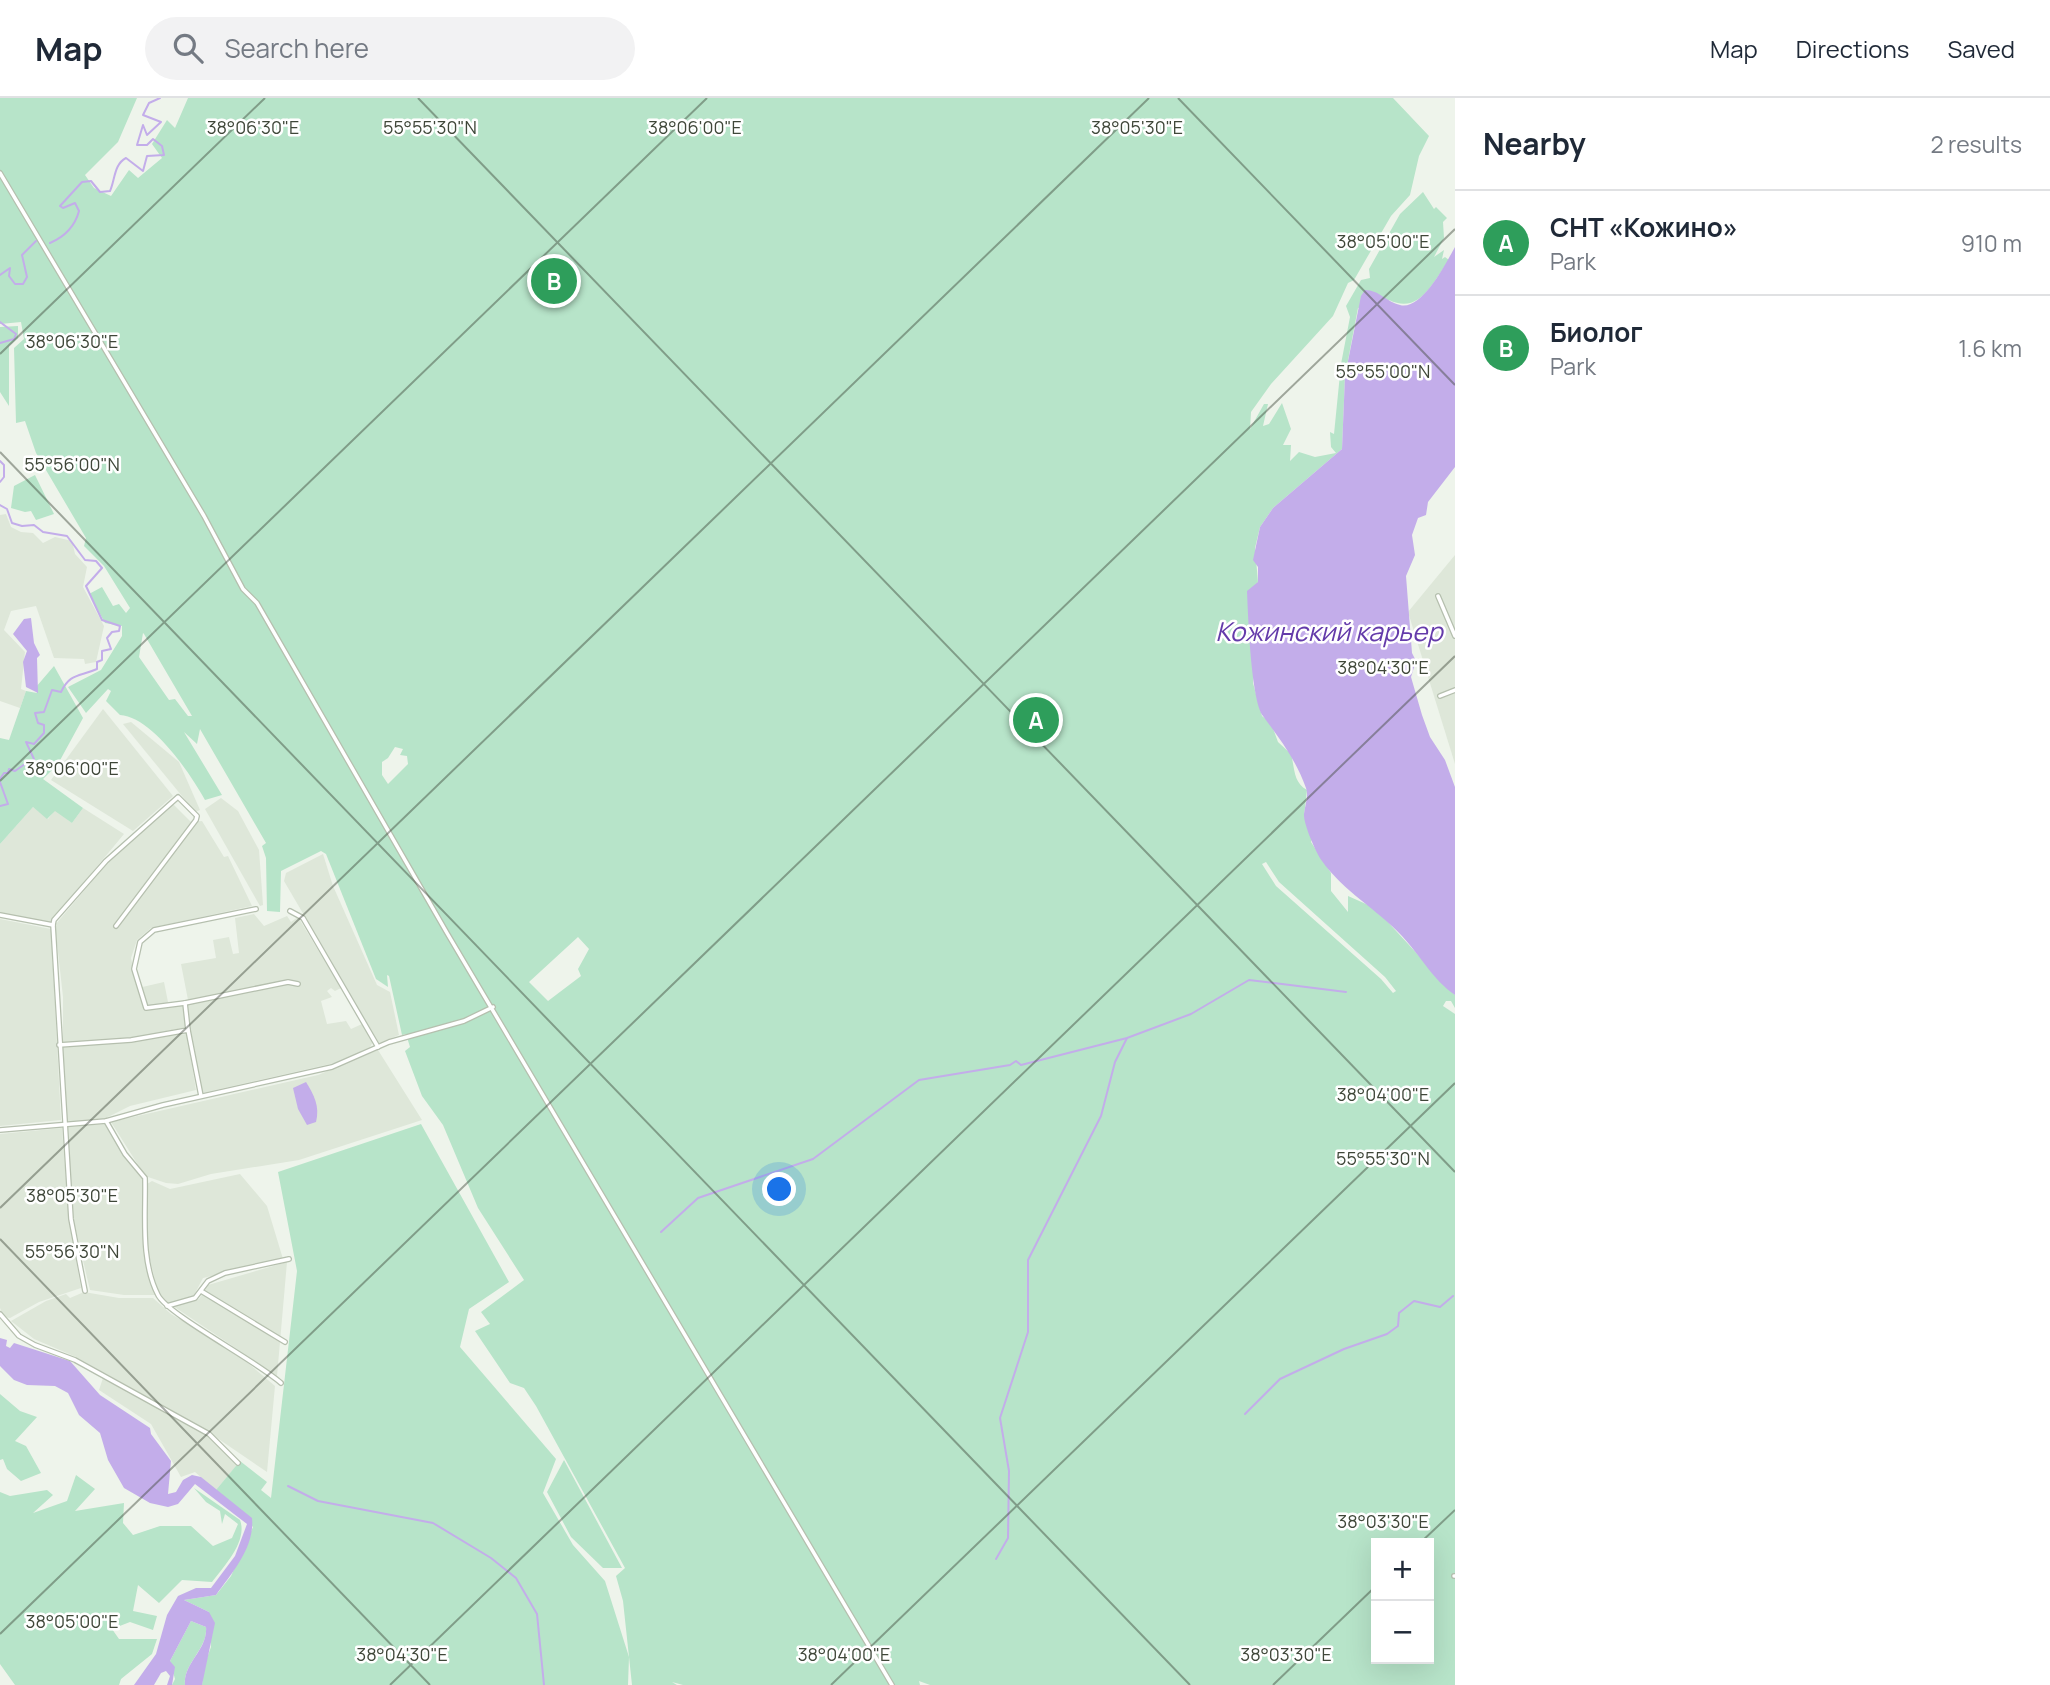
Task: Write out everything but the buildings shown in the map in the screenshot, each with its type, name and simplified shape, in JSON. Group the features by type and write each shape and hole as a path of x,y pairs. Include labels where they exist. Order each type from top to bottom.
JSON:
{"street":[{"path":"0,173 208,524 243,589 257,603 892,1685"},
{"path":"1438,596 1455,636"},
{"path":"1440,696 1455,690"},
{"path":"85,1291 71,1219 52,925 106,861 178,797 197,816 196,820 116,926"},
{"path":"256,909 153,930 140,942 134,969 146,1008 185,1003 288,982 298,984"},
{"path":"290,911 303,918 379,1046"},
{"path":"0,915 52,925"},
{"path":"185,1003 201,1097"},
{"path":"0,1130 106,1121 332,1067 379,1046 464,1021 492,1007"},
{"path":"59,1045 131,1040 188,1030"},
{"path":"106,1121 125,1154 145,1178 147,1254 158,1296 167,1306 281,1382"},
{"path":"167,1306 195,1297 208,1282 225,1273 289,1259"},
{"path":"201,1291 285,1342"},
{"path":"0,1314 19,1336 75,1360 209,1434 238,1463"}],"shaded area":[{"path":"6,514 11,527 21,532 33,533 43,543 55,537 72,541 75,554 87,567 83,587 104,626 96,662 85,664 84,659 54,658 36,606 11,611 4,630 25,652 21,689 26,691 20,708 0,701 0,515"},
{"path":"1455,555 1455,764 1408,612"},
{"path":"103,709 173,796 133,831 51,780"},
{"path":"131,722 179,762 200,810 195,812 123,724"},
{"path":"221,798 238,811 259,850 263,905 260,906 205,809"},
{"path":"173,804 191,822 202,821 224,857 228,856 252,906 151,928 137,940 131,958 138,988 164,982 169,1007 189,1005 181,964 216,958 213,940 229,937 233,954 239,953 235,918 254,914 264,926 287,916 291,922 298,917 341,988 335,991 331,988 327,991 332,997 321,1001 327,1024 346,1021 351,1029 362,1024 373,1042 370,1047 339,1062 202,1093 187,1027 127,1039 63,1043 63,997 55,925 110,860"},
{"path":"33,807 48,819 55,810 72,823 83,808 124,834 50,923 0,913 0,844"},
{"path":"323,854 333,886 377,985 390,992 399,1035 379,1043 284,881 286,873"},
{"path":"0,919 51,929 61,1120 0,1126"},
{"path":"187,1034 196,1090 130,1106 104,1119 67,1122 63,1047"},
{"path":"378,1050 422,1120 299,1160 211,1174 178,1184 166,1183 145,1176 111,1122 318,1075"},
{"path":"105,1124 123,1155 142,1176 145,1199 143,1242 156,1295 124,1295 90,1290 73,1218 68,1127"},
{"path":"62,1128 69,1221 81,1288 39,1302 10,1318 4,1317 0,1308 0,1134"},
{"path":"240,1174 267,1206 283,1259 203,1278 192,1299 166,1305 158,1292 147,1248 147,1184 152,1181 170,1189"},
{"path":"287,1262 277,1376 173,1306 199,1299 208,1285"},
{"path":"84,1292 119,1298 153,1298 171,1314 235,1352 275,1386 267,1472 198,1425 76,1357 34,1339 11,1321 46,1301 66,1294 70,1298"},
{"path":"103,1378 197,1429 219,1444 237,1465 216,1490 195,1472 181,1477 151,1424 99,1390"}],"green space":[{"path":"0,98 137,98 118,142 85,175 94,188 111,196 129,170 138,178 162,158 152,144 167,120 175,128 188,98 1393,98 1429,136 1419,156 1410,195 1391,216 1354,280 1348,283 1333,316 1271,384 1251,412 1250,429 1264,404 1268,404 1263,426 1269,424 1282,403 1291,429 1283,445 1291,445 1290,461 1299,452 1315,457 1336,453 1331,447 1330,432 1334,434 1341,364 1350,317 1346,306 1361,280 1370,278 1369,269 1400,214 1423,192 1434,209 1436,207 1447,218 1443,222 1444,238 1434,257 1444,250 1442,259 1445,257 1449,260 1425,294 1417,300 1400,303 1389,300 1358,308 1345,376 1342,449 1273,508 1260,527 1255,548 1258,582 1248,609 1253,683 1262,716 1271,723 1278,742 1291,754 1297,779 1307,790 1304,816 1313,837 1311,842 1331,873 1331,891 1348,912 1348,896 1375,908 1455,995 1455,1008 1451,1001 1446,1001 1443,1006 1455,1014 1455,1685 930,1685 919,1681 920,1685 683,1685 672,1682 677,1685 632,1685 623,1601 616,1576 625,1568 536,1406 524,1388 510,1383 475,1331 490,1324 481,1312 524,1280 478,1208 443,1125 422,1096 405,1051 410,1047 406,1034 402,1035 389,976 387,975 388,987 376,979 326,854 321,851 281,871 280,912 267,911 266,858 262,846 266,843 200,729 197,744 184,732 222,795 205,800 180,762 157,736 145,725 120,715 106,701 111,691 108,689 86,713 68,687 101,670 122,636 122,626 105,623 89,594 102,587 113,606 119,604 126,613 130,608 104,566 84,546 86,538 36,453 25,421 16,423 14,348 24,339 21,322 0,324","holes":["143,633 192,716 188,716 175,699 169,700 139,657","395,747 403,749 400,755 407,756 408,764 388,784 382,775 382,762","1266,862 1279,882 1385,977 1396,991 1393,993 1381,979 1276,886 1262,864","578,937 589,949 578,969 581,976 548,1001 529,982"]},
{"path":"18,326 18,338 9,346 9,406 0,392 0,327"},
{"path":"35,475 54,514 36,520 31,511 11,508 14,486"},
{"path":"54,666 83,718 58,764 43,779 83,808 72,823 55,811 47,819 33,807 0,844 0,738 9,740 26,691 37,693 36,687"},
{"path":"421,1124 509,1282 469,1309 460,1347 556,1459 543,1493 573,1545 605,1581 629,1657 628,1685 202,1685 204,1666 211,1647 209,1612 184,1600 216,1595 231,1576 253,1527 216,1490 240,1461 267,1482 261,1490 271,1498 297,1271 278,1172"},
{"path":"0,1394 20,1411 37,1417 15,1441 26,1446 41,1473 21,1481 7,1469 3,1459 0,1460"},
{"path":"564,1460 622,1568 603,1568 571,1537 547,1492"},
{"path":"76,1475 95,1489 75,1511 124,1503 123,1523 133,1535 160,1526 191,1526 213,1546 232,1538 238,1524 225,1514 222,1524 220,1511 206,1502 194,1488 240,1520 241,1536 234,1553 212,1582 182,1580 159,1603 138,1585 133,1611 157,1616 153,1630 130,1622 112,1629 119,1639 157,1639 152,1654 121,1679 119,1685 15,1685 0,1664 0,1492 10,1496 47,1490 53,1495 33,1513 67,1501"},
{"path":"191,1621 206,1627 206,1635 185,1677 185,1685 172,1685 175,1679 170,1661"}],"water":[{"name":"Кожинский карьер","path":"1455,247 1455,467 1428,502 1426,515 1418,518 1412,535 1415,555 1406,576 1412,653 1416,661 1411,677 1430,737 1445,760 1455,787 1455,995 1440,982 1392,926 1340,882 1317,852 1304,818 1307,794 1302,778 1259,707 1251,656 1247,591 1258,582 1258,567 1253,560 1260,527 1273,508 1342,449 1345,376 1361,296 1365,290 1375,292 1400,305 1417,301 1425,294"},
{"path":"31,618 34,643 40,655 37,658 38,693 26,687 23,662 27,651 13,634 24,619"},
{"path":"306,1082 317,1106 316,1122 307,1125 298,1109 293,1088"},
{"path":"0,1338 7,1340 6,1346 10,1348 14,1343 70,1361 100,1395 150,1428 151,1434 171,1461 168,1494 176,1492 183,1480 192,1475 201,1477 252,1518 246,1549 216,1595 184,1600 209,1612 215,1623 202,1685 185,1685 185,1677 206,1635 206,1627 191,1621 170,1661 175,1667 172,1685 167,1685 170,1676 166,1671 161,1673 154,1685 134,1685 156,1654 167,1615 178,1596 196,1588 211,1588 235,1556 247,1524 195,1484 178,1504 168,1507 150,1503 124,1488 108,1460 100,1433 79,1415 68,1393 55,1386 27,1385 14,1380 0,1366"}],"waterway":[{"path":"50,243 60,238 75,221 79,211 75,203 63,208 60,206 82,182 91,181 100,192 110,191 117,168 126,158 143,171 147,156 164,155 162,146 153,139 147,145 137,145 143,125 147,135 161,122 143,115 149,103 160,98"},
{"path":"0,275 10,268 9,276 15,284 23,284 27,277 22,255 36,241"},
{"path":"0,322 16,334 14,339 0,343"},
{"path":"0,461 4,465 4,477 0,482"},
{"path":"0,505 7,509 12,523 34,525 43,532 67,536 85,560 96,561 102,568 86,586 102,620 120,626 119,631 112,632 107,638 111,649 102,651 102,660 97,662 97,669 72,678 61,692 52,690 44,712 35,713 38,723 44,725 44,733 34,744 26,742 34,759 33,764 25,764 15,771 9,769 0,779"},
{"path":"0,782 8,804 0,806"},
{"path":"661,1232 698,1198 813,1159 919,1080 1010,1065 1016,1061 1021,1065 1127,1038 1191,1014 1249,980 1346,992"},
{"path":"996,1559 1008,1538 1009,1471 1000,1418 1028,1332 1028,1260 1101,1116 1115,1062 1127,1038"},
{"path":"1245,1414 1280,1379 1344,1349 1387,1334 1398,1326 1399,1313 1414,1301 1440,1307 1453,1296"},
{"path":"288,1486 318,1501 433,1523 491,1558 516,1578 537,1614 544,1685"}],"place":[{"name":"Биолог","path":"554,281"},
{"name":"СНТ «Кожино»","path":"1036,720"}]}
